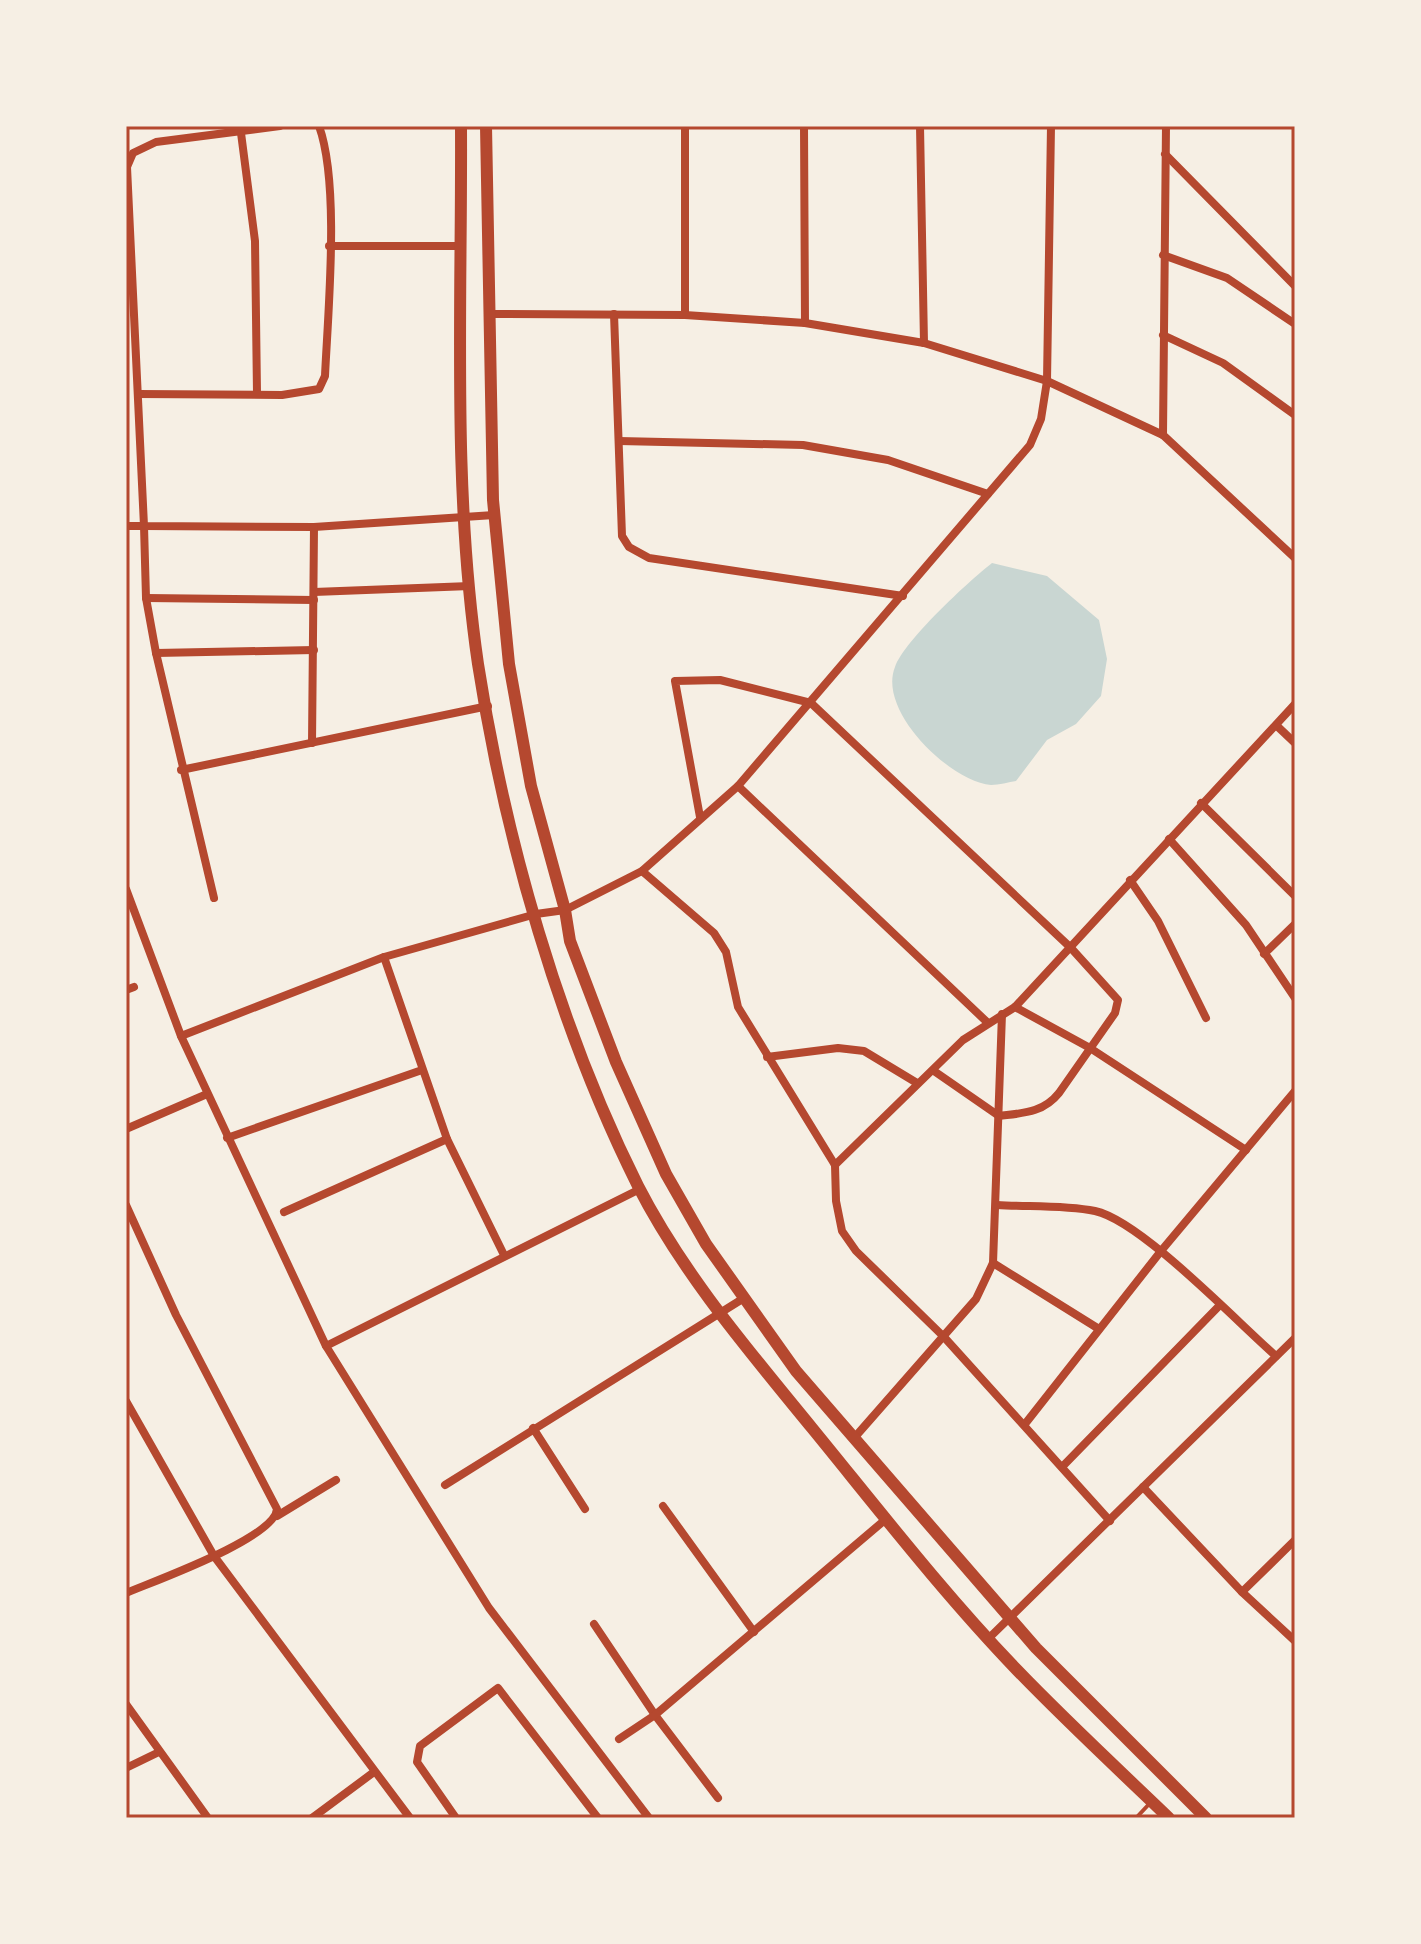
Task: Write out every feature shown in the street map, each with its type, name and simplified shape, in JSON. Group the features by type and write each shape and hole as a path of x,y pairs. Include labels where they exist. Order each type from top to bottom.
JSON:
{"main road":[{"path":"461,126 463,518 479,667 502,791 544,949 589,1079 640,1189 682,1262 721,1313 886,1519 989,1638 1169,1818"},
{"path":"486,126 494,515 509,664 528,771 565,910 570,941 616,1062 666,1174 706,1244 796,1371 1036,1648 1206,1818"}],"street":[{"path":"214,898 181,770 146,598 127,167 133,153 156,142 280,126"},
{"path":"685,126 685,315"},
{"path":"804,126 805,323"},
{"path":"920,126 924,343"},
{"path":"181,1036 384,957 536,914 565,910 642,871 738,786 1030,445 1041,419 1047,381 1051,126"},
{"path":"1163,435 1166,126"},
{"path":"138,394 304,394 319,389 325,376 329,246 325,138 316,127"},
{"path":"241,133 255,241 257,393"},
{"path":"1165,154 1295,286"},
{"path":"329,246 461,246"},
{"path":"1163,255 1227,278 1295,324"},
{"path":"489,314 685,315 805,323 924,343 1047,381 1163,435 1295,558"},
{"path":"614,314 622,536 629,547 649,558 903,596"},
{"path":"1163,335 1223,363 1295,415"},
{"path":"619,441 803,445 888,460 988,494"},
{"path":"126,526 314,527 494,515"},
{"path":"312,743 314,527"},
{"path":"146,598 314,596 470,586"},
{"path":"156,653 314,650"},
{"path":"700,817 675,681 720,680 811,703 1071,948 1118,1000 1115,1013 1049,1106 999,1116 934,1071"},
{"path":"835,1165 963,1040 1015,1007 1295,704"},
{"path":"181,770 488,706"},
{"path":"1277,726 1295,743"},
{"path":"738,786 988,1023"},
{"path":"1201,803 1295,896"},
{"path":"1169,839 1236,913 1295,998"},
{"path":"642,871 714,933 726,952 738,1007 835,1165 836,1201 842,1231 879,1277 944,1337 1110,1521"},
{"path":"1130,880 1158,921 1206,1018"},
{"path":"126,889 181,1036 326,1346 489,1608 649,1818"},
{"path":"1264,954 1295,924"},
{"path":"384,957 447,1139 504,1255"},
{"path":"1015,1007 1090,1048 1246,1150"},
{"path":"855,1437 976,1299 993,1263 1002,1014"},
{"path":"767,1057 824,1049 864,1051 917,1083"},
{"path":"227,1138 422,1070"},
{"path":"1025,1424 1161,1251 1295,1091"},
{"path":"126,1129 207,1094"},
{"path":"284,1212 447,1139"},
{"path":"326,1346 640,1189"},
{"path":"126,1205 176,1315 271,1491 277,1516"},
{"path":"997,1205 1095,1211 1161,1251 1276,1356"},
{"path":"993,1263 1099,1329"},
{"path":"445,1485 744,1298"},
{"path":"1062,1467 1219,1306"},
{"path":"989,1638 1295,1338"},
{"path":"126,1401 135,1422 214,1556 410,1818"},
{"path":"126,1427 135,1422"},
{"path":"533,1428 585,1509"},
{"path":"126,1593 214,1556 272,1524 277,1516 336,1480"},
{"path":"1143,1487 1242,1592 1295,1641"},
{"path":"663,1506 754,1632"},
{"path":"619,1739 655,1715 886,1519"},
{"path":"1242,1592 1295,1540"},
{"path":"594,1624 655,1715 718,1798"},
{"path":"456,1818 417,1762 416,1753 420,1746 498,1688 598,1818"},
{"path":"126,1704 208,1818"},
{"path":"126,1768 159,1752"},
{"path":"312,1818 374,1772"}],"lane":[{"path":"1136,1818 1152,1801"}],"shaded area":[{"path":"992,563 1047,576 1099,620 1107,659 1101,696 1076,724 1047,740 1016,781 991,785 957,771 921,741 897,704 892,685 895,667 911,642 953,597"}]}
